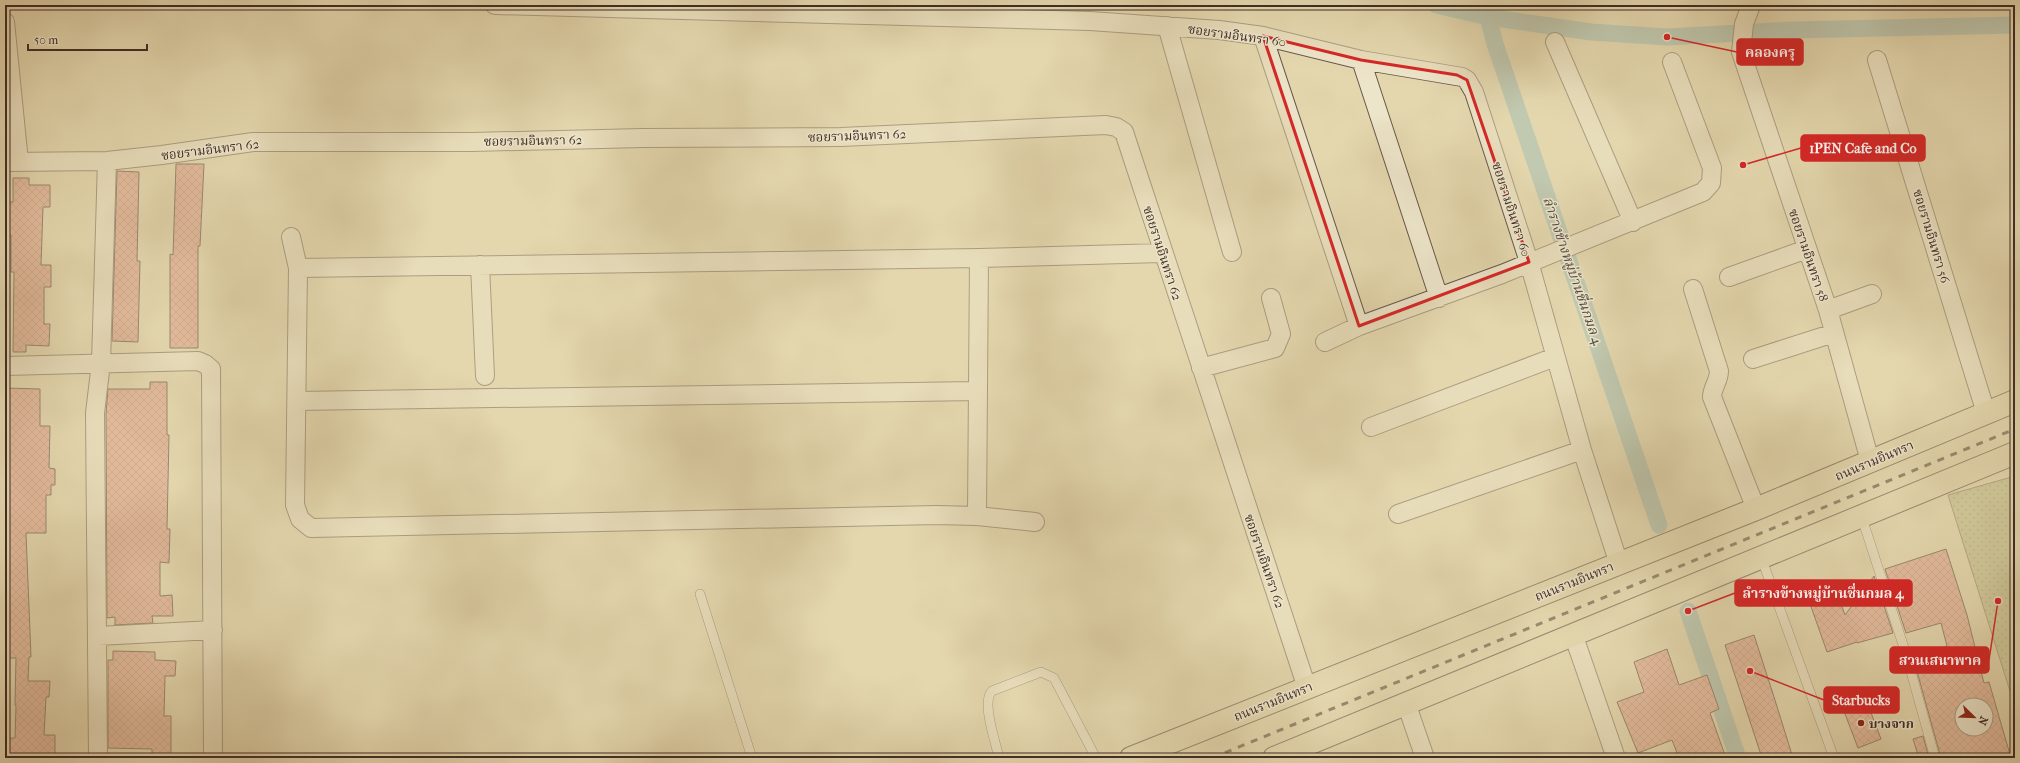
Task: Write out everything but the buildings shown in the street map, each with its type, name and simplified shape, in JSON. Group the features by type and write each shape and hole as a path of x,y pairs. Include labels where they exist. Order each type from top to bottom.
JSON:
{"main road":[{"name":"ถนนรามอินทรา","path":"1131,758 1619,564 2015,401"},
{"path":"1283,756 1406,703 1460,683 1573,634 2015,453"}],"street":[{"name":"ซอยรามอินทรา 60","path":"495,5 1090,21 1167,26 1263,36 1361,60 1457,75 1467,80 1474,92 1529,262 1582,450 1619,564"},
{"name":"ซอยรามอินทรา 58","path":"1751,5 1744,24 1741,52 1828,310 1870,461"},
{"path":"5,22 12,162"},
{"path":"1167,26 1232,252"},
{"path":"1263,36 1359,326"},
{"path":"1555,42 1633,222"},
{"path":"1361,60 1439,298"},
{"name":"ซอยรามอินทรา 56","path":"1877,60 1986,413"},
{"path":"1325,342 1359,326 1439,298 1633,222 1703,192 1711,183 1713,176 1712,168 1672,62"},
{"name":"ซอยรามอินทรา 62","path":"12,162 107,161 253,142 472,142 643,138 841,136 1106,125 1116,127 1124,132 1162,253 1307,688"},
{"path":"98,758 95,420 101,363 107,161"},
{"path":"291,237 298,268 295,505 300,519 311,528 977,516 1035,522"},
{"path":"1729,277 1807,248"},
{"path":"298,268 979,258 1162,253"},
{"path":"977,516 979,258"},
{"path":"480,265 485,376"},
{"path":"1693,288 1719,371 1719,377 1712,392 1712,397 1756,508"},
{"path":"1828,310 1872,294"},
{"path":"1201,368 1275,348 1281,334 1271,298"},
{"path":"1753,359 1834,333"},
{"path":"1371,427 1555,357"},
{"path":"5,366 198,362 206,364 211,369 213,758"},
{"path":"297,401 978,391"},
{"path":"1398,514 1582,450"},
{"path":"98,636 213,630"},
{"path":"1573,634 1616,758"},
{"path":"1406,703 1425,758"}],"lane":[{"path":"1861,515 1906,654 1935,758"},
{"path":"1761,557 1834,758"},
{"path":"700,594 752,758"},
{"path":"999,758 991,725 987,700 988,695 992,691 1041,672 1054,678 1096,758"}],"highlighted area":[{"path":"1263,36 1361,60 1457,75 1467,80 1529,262 1359,326"}],"green space":[{"path":"2015,476 2015,707 1948,495"}],"waterway":[{"path":"1436,5 1488,17 1591,32 1667,37 1794,30 2015,25"},
{"name":"ลำรางข้างหมู่บ้านชื่นกมล 4","path":"1488,17 1495,44 1659,525"},
{"name":"ลำรางข้างหมู่บ้านชื่นกมล 4","path":"1688,611 1738,758"}],"railway":[{"path":"1212,758 2015,429"}],"place":[{"name":"คลองครุ","path":"1667,37"},
{"name":"1PEN Cafe and Co","path":"1743,165"},
{"name":"สวนเสนาพาค","path":"1998,601"},
{"name":"ลำรางข้างหมู่บ้านชื่นกมล 4","path":"1688,611"},
{"name":"Starbucks","path":"1750,671"},
{"name":"บางจาก","path":"1861,723"}]}
